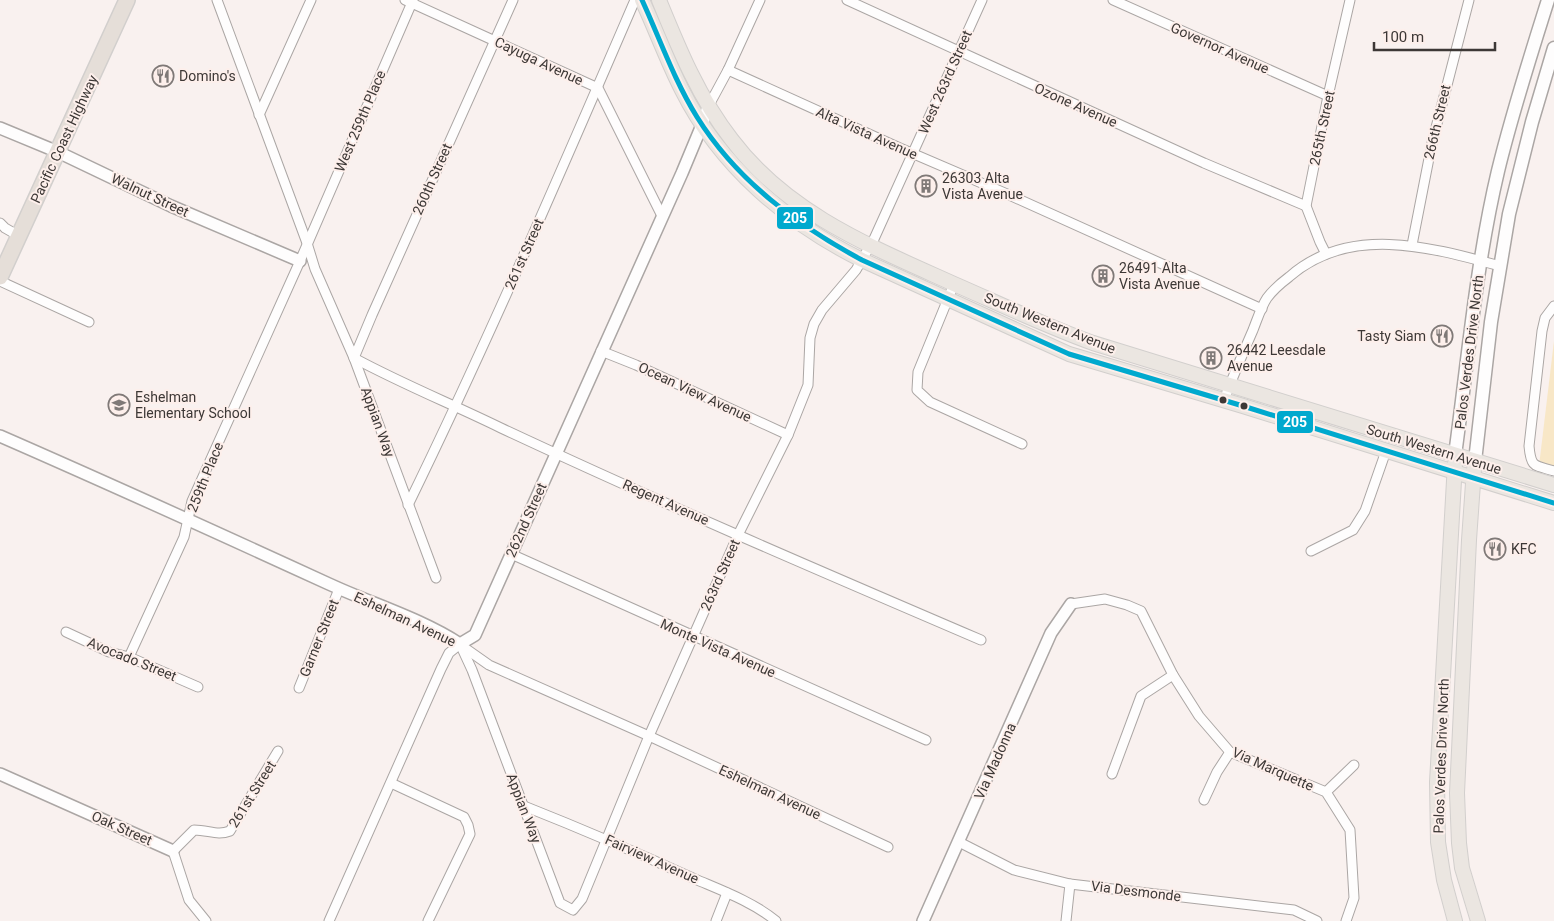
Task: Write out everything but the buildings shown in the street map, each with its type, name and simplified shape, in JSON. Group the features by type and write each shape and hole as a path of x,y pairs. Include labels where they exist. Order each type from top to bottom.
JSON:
{"highway":[{"name":"Pacific Coast Highway","path":"0,277 127,0"}],"main road":[{"name":"South Western Avenue","path":"642,0 682,91 723,155 747,180 802,226 828,243 1069,354 1224,400 1554,503"},
{"name":"South Western Avenue","path":"659,0 684,62 708,107 732,141 758,170 780,190 834,228 870,246 1066,333 1229,386 1554,485"},
{"name":"Palos Verdes Drive North","path":"1455,921 1444,880 1438,842 1437,782 1455,455 1467,353 1481,260 1498,172 1548,0"},
{"name":"Palos Verdes Drive North","path":"1478,921 1462,868 1457,793 1473,478 1500,266 1519,168 1554,48"}],"street":[{"name":"Appian Way","path":"217,0 308,243 315,269 354,358 436,578"},
{"path":"259,115 311,0"},
{"name":"260th Street","path":"354,358 368,322 513,0"},
{"name":"261st Street","path":"408,505 456,406 598,88 635,0"},
{"path":"708,107 728,70 760,0"},
{"name":"Ozone Avenue","path":"847,0 1204,162 1306,206"},
{"name":"West 263rd Street","path":"870,246 914,154 982,0"},
{"name":"Governor Avenue","path":"1113,0 1328,96"},
{"name":"265th Street","path":"1306,206 1350,0"},
{"name":"266th Street","path":"1412,245 1432,143 1469,0"},
{"name":"Cayuga Avenue","path":"410,1 598,88 662,216"},
{"name":"West 259th Place","path":"308,243 410,1"},
{"name":"Alta Vista Avenue","path":"728,70 1262,310"},
{"name":"262nd Street","path":"329,921 449,653 475,635 662,216 708,107"},
{"name":"Walnut Street","path":"0,128 58,152 171,206 300,261"},
{"path":"1306,206 1326,254"},
{"path":"0,223 19,236"},
{"name":"259th Place","path":"129,657 184,537 192,501 308,243"},
{"path":"1224,400 1267,299 1291,274 1326,254 1338,249 1366,244 1412,245 1500,266"},
{"name":"263rd Street","path":"573,910 582,899 648,736 738,534 788,434 808,385 810,338 814,324 822,310 856,270 870,246"},
{"path":"300,261 315,269"},
{"path":"0,281 90,322"},
{"path":"954,284 918,372 917,390 930,402 1022,444"},
{"path":"1554,306 1545,318 1542,331 1529,446 1530,460 1535,465 1554,471"},
{"name":"Ocean View Avenue","path":"601,350 788,434"},
{"name":"Regent Avenue","path":"354,358 388,377 456,406 556,453 981,640"},
{"name":"Eshelman Avenue","path":"0,436 339,589 448,636 489,665 888,847"},
{"path":"1311,551 1352,530 1365,511 1386,451"},
{"name":"Monte Vista Avenue","path":"511,554 926,740"},
{"name":"Garner Street","path":"299,688 339,589"},
{"name":"Via Marquette","path":"1071,604 1105,599 1127,604 1141,611 1173,675 1199,716 1230,752 1326,792 1350,830 1354,898 1346,921"},
{"name":"Via Madonna","path":"923,921 1051,633 1071,604"},
{"name":"Avocado Street","path":"66,632 109,652 129,657 198,687"},
{"name":"Appian Way","path":"460,644 472,670 560,903 573,910"},
{"path":"1112,774 1141,696 1173,675"},
{"name":"261st Street","path":"173,851 194,830 208,830 222,834 230,831 278,751"},
{"path":"1204,800 1217,772 1230,752"},
{"path":"1326,792 1354,765"},
{"name":"Oak Street","path":"0,774 173,851"},
{"path":"391,783 464,817 468,825 470,834 429,921"},
{"name":"Fairview Avenue","path":"524,806 607,839 727,893 762,910 776,921"},
{"name":"Via Desmonde","path":"959,842 1014,870 1070,884 1294,910 1318,921"},
{"path":"173,851 189,900 206,921"},
{"path":"1066,921 1070,884"},
{"path":"716,921 727,893"}],"shaded area":[{"path":"1554,341 1554,470 1539,466"}],"transit line":[{"name":"205","path":"642,0 674,74 697,117 713,140 750,181 770,199 814,232 862,260 1069,354 1554,503"}],"place":[{"name":"Domino's","path":"163,76"},
{"name":"26303 Alta Vista Avenue","path":"926,186"},
{"name":"26491 Alta Vista Avenue","path":"1103,276"},
{"name":"Tasty Siam","path":"1442,336"},
{"name":"26442 Leesdale Avenue","path":"1211,358"},
{"name":"Eshelman Elementary School","path":"119,405"},
{"name":"KFC","path":"1495,549"}]}
